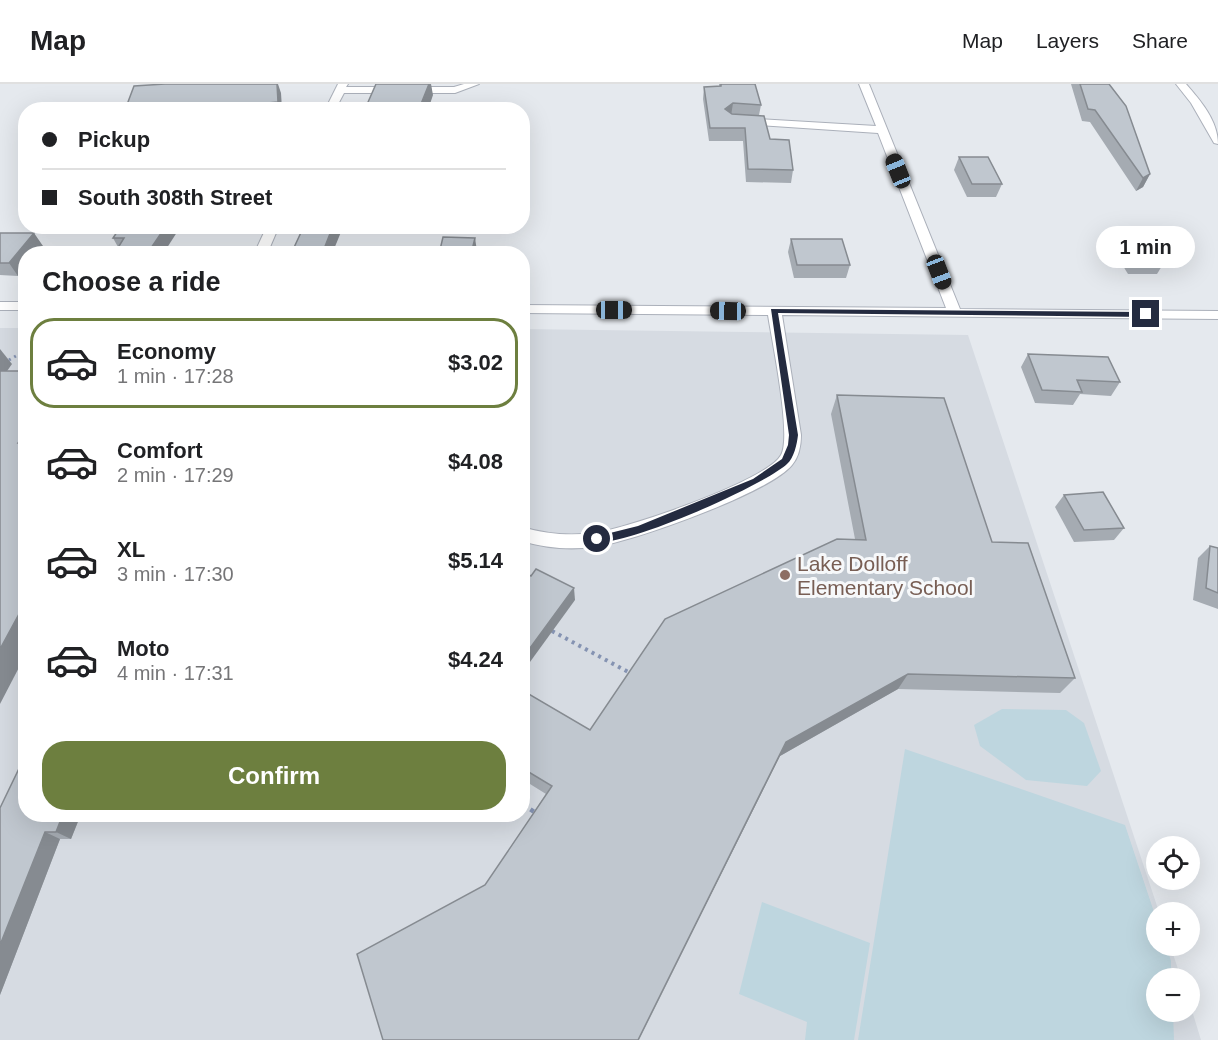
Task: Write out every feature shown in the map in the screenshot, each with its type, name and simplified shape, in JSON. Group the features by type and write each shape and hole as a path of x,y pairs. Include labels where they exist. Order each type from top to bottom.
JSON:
{"street":[{"path":"334,102 341,87 454,90 474,84"},
{"path":"864,84 955,313"},
{"path":"1181,84 1196,102 1218,141"},
{"path":"731,121 882,130"},
{"path":"0,306 18,306"},
{"path":"530,309 1218,315"},
{"path":"530,536 558,541 619,536 640,530 743,487 778,468 790,452 793,435 774,311"}],"path":[{"path":"9,360 18,355"},
{"path":"552,631 636,676"},
{"path":"530,809 542,817"}],"shaded area":[{"name":"Lake Dolloff Elementary School","path":"0,328 18,328 18,822 530,822 530,329 968,335 1146,873 1146,890 1152,890 1156,902 1146,902 1146,956 1174,956 1178,968 1146,968 1146,1022 1196,1022 1201,1040 0,1040"},
{"path":"1002,709 1066,710 1084,723 1101,771 1087,786 1026,780 980,746 974,725"},
{"path":"905,749 1125,825 1151,902 1146,902 1146,956 1169,956 1171,961 1171,968 1146,968 1146,1022 1173,1022 1174,1040 858,1040"},
{"path":"762,902 870,943 854,1040 805,1040 807,1022 739,994"}],"building":[{"path":"277,84 278,102 128,102 134,86"},
{"path":"376,84 429,84 422,102 368,102"},
{"path":"721,84 755,84 761,105 733,103 725,109 732,114 764,116 770,139 789,140 793,170 748,169 745,128 710,128 704,87 721,86"},
{"path":"1080,84 1109,84 1126,106 1150,174 1143,178 1095,110 1088,109"},
{"path":"959,157 988,157 1002,184 972,184"},
{"path":"0,233 33,234 23,246 18,246 18,252 9,263 0,263"},
{"path":"116,234 161,234 152,246 119,246 124,238 113,238"},
{"path":"300,234 330,234 325,246 295,246"},
{"path":"1119,235 1149,235 1165,261 1136,261"},
{"path":"443,237 475,238 473,246 441,246"},
{"path":"791,239 842,239 850,265 797,265"},
{"path":"1028,354 1108,357 1120,382 1077,380 1082,392 1042,390"},
{"path":"0,371 18,371 18,616 0,649"},
{"path":"837,395 944,398 992,542 1028,543 1075,678 908,674 786,742 638,1040 383,1040 357,954 485,885 528,822 530,822 530,819 552,786 530,773 530,695 590,730 665,619 837,539 866,540"},
{"path":"1103,492 1124,528 1084,530 1064,495"},
{"path":"1210,546 1218,548 1218,593 1206,588"},
{"path":"536,569 574,588 530,648 530,575"},
{"path":"18,771 18,822 60,822 56,832 45,832 0,945 0,808"}],"place":[{"name":"Lake Dolloff Elementary School","path":"785,575"}],"route":[{"path":"597,539 640,530 681,513 756,481 785,461 793,445 793,435 774,311 1146,314"}]}
